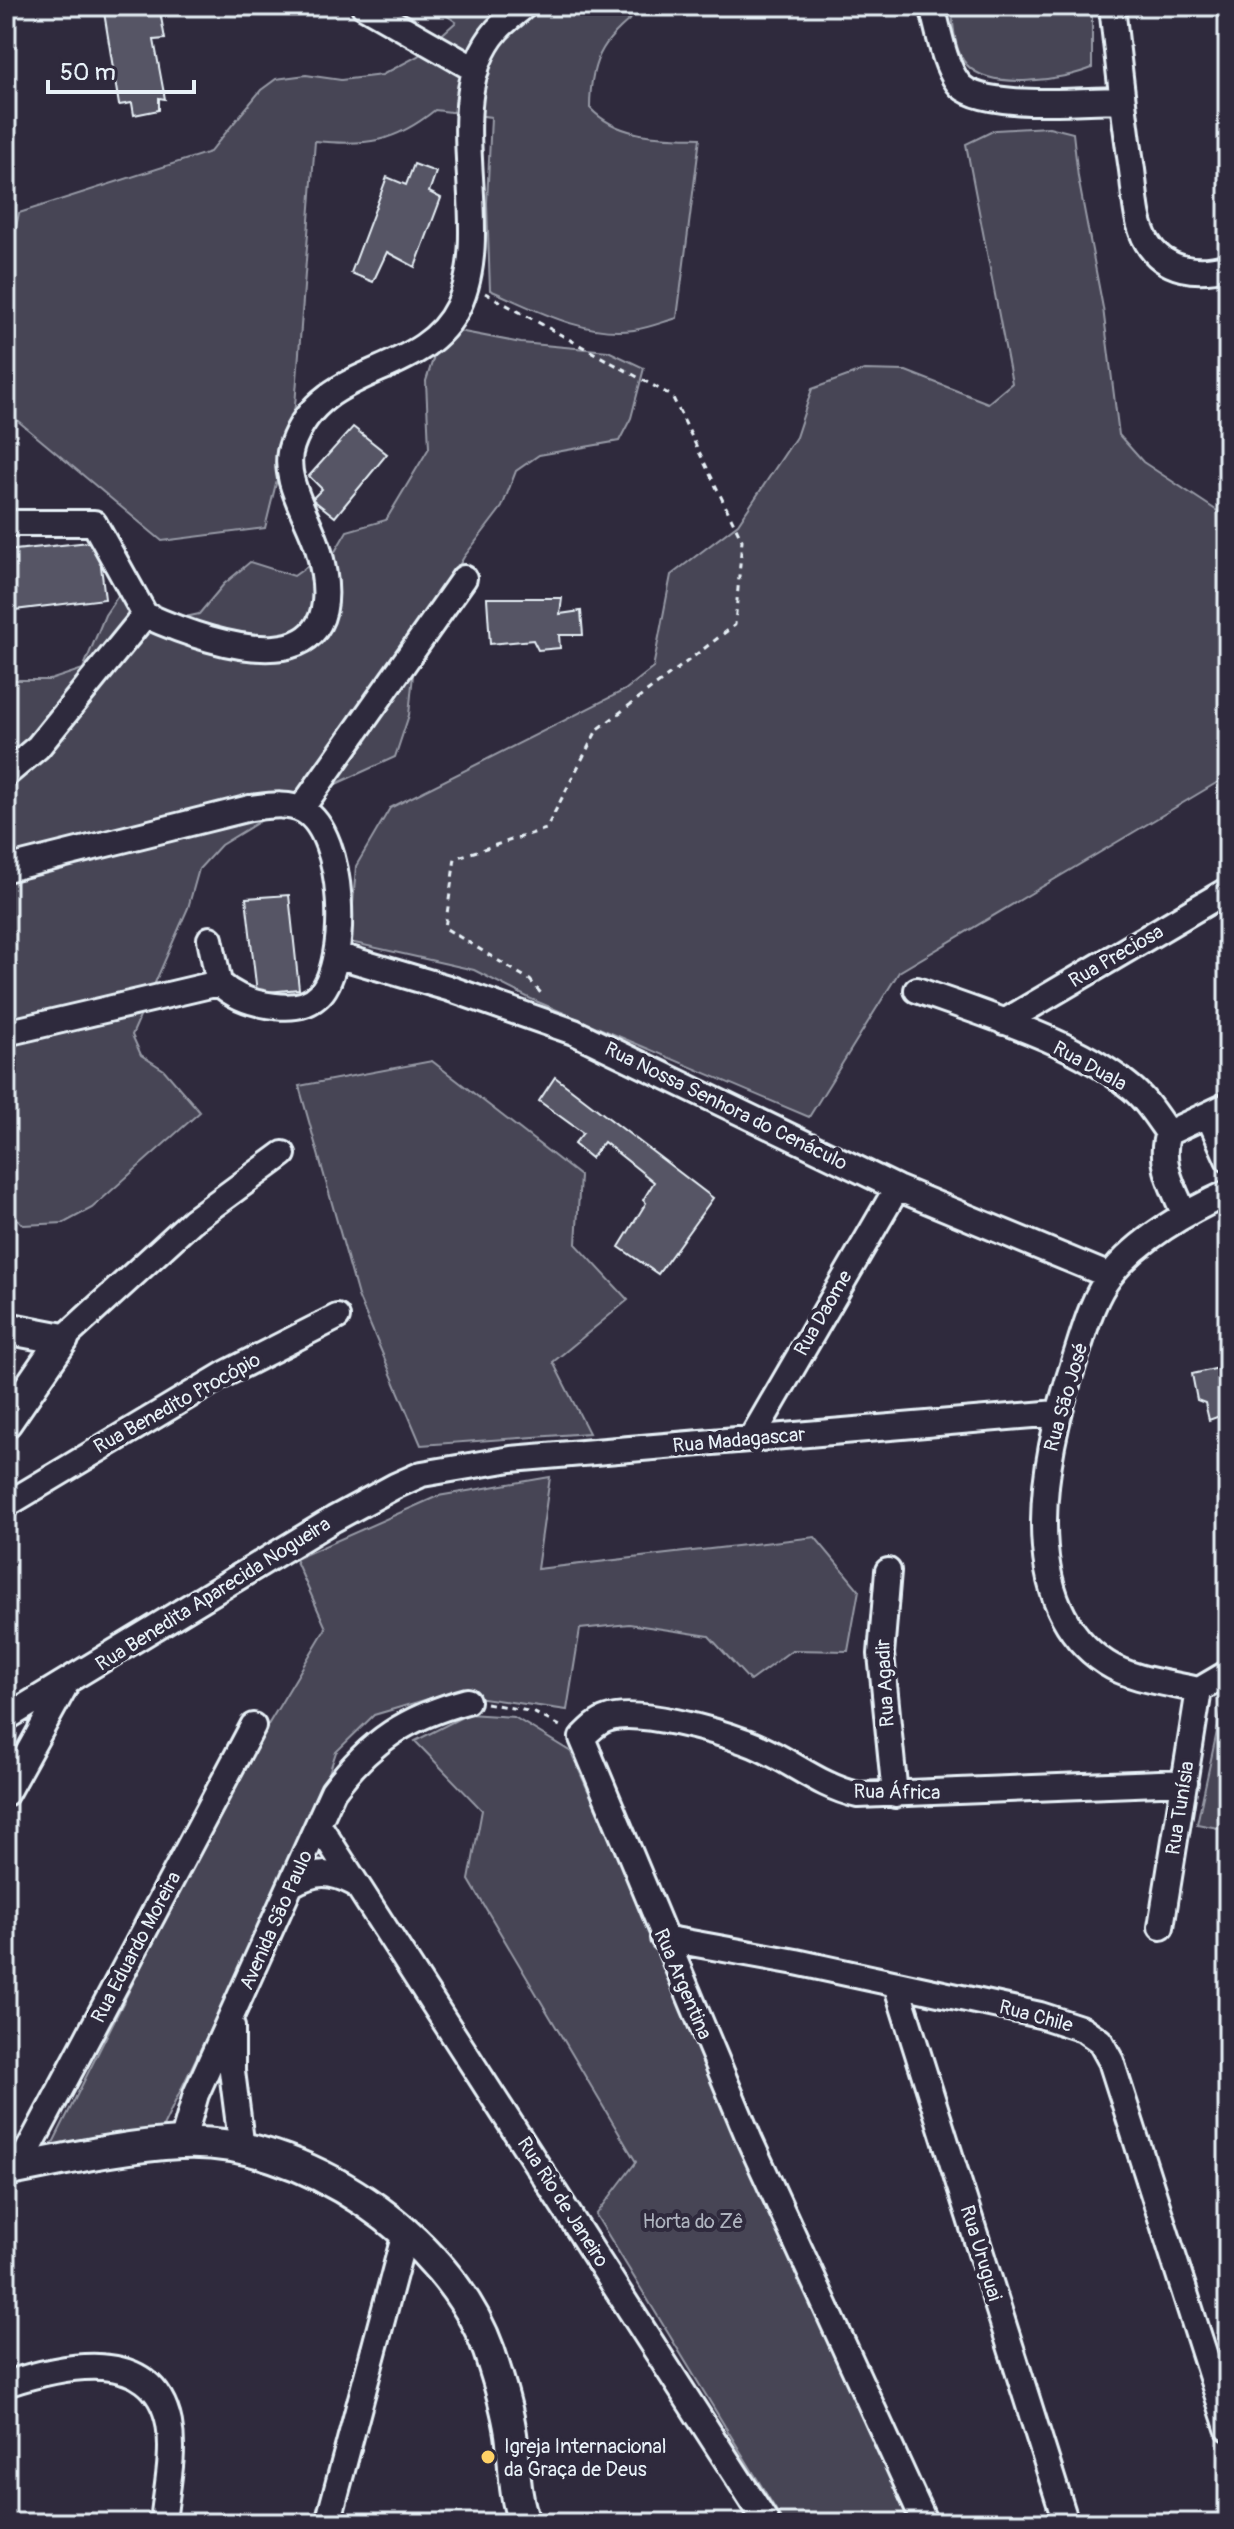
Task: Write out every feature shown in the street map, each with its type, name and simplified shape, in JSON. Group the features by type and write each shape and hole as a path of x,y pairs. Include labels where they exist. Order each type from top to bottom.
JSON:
{"main road":[{"path":"6,1328 63,1339 6,1422"},
{"path":"12,2170 88,2154 182,2143 242,2149 288,2162 371,2206 405,2233 459,2290 488,2349 510,2432 523,2522"}],"street":[{"path":"364,6 476,70"},
{"path":"6,523 94,523 145,615 216,641 252,649 284,648 306,642 323,611 323,583 319,550 292,478 291,447 314,407 329,392 415,353 446,328 468,283 471,244 470,106 476,70 496,31 524,6"},
{"path":"932,6 947,60 957,82 967,93 1006,100 1122,100"},
{"path":"1112,6 1135,192 1148,244 1179,268 1197,270 1228,266"},
{"path":"301,809 464,578"},
{"path":"6,774 38,747 145,615"},
{"path":"6,869 250,808 279,805 301,809 325,831 336,862 336,955 329,980 319,994 305,1004 288,1007 261,1004 230,993 219,983 210,939"},
{"name":"Rua Preciosa","path":"1004,1022 1228,890"},
{"name":"Rua Nossa Senhora do Cenáculo","path":"336,955 448,988 574,1032 897,1188 1110,1276"},
{"path":"6,1033 219,983"},
{"name":"Rua Duala","path":"917,990 1004,1022 1074,1053 1131,1087 1168,1133"},
{"path":"1184,1213 1167,1169 1165,1143 1168,1133 1218,1111 1228,1159"},
{"path":"63,1339 192,1221 283,1154"},
{"name":"Rua Daome","path":"751,1439 897,1188"},
{"name":"Rua São José","path":"1199,1690 1131,1674 1107,1664 1087,1647 1058,1603 1048,1574 1045,1533 1048,1464 1057,1413 1086,1325 1110,1276 1184,1213 1228,1193"},
{"name":"Rua Benedito Procópio","path":"11,1500 225,1374 337,1317"},
{"name":"Rua Madagascar","path":"422,1474 511,1459 1057,1413"},
{"name":"Rua Benedita Aparecida Nogueira","path":"6,1718 334,1519 422,1474"},
{"name":"Rua Agadir","path":"888,1571 881,1654 895,1795"},
{"path":"1199,1690 1228,1673"},
{"path":"6,1793 66,1684"},
{"name":"Rua Tunísia","path":"1161,1927 1199,1690"},
{"path":"318,1824 333,1791 355,1761 393,1730 426,1712 467,1701"},
{"name":"Rua África","path":"582,1738 607,1718 652,1719 747,1742 845,1792 895,1795 1185,1782"},
{"name":"Rua Eduardo Moreira","path":"12,2170 253,1726"},
{"name":"Rua Argentina","path":"582,1738 750,2141 925,2523"},
{"name":"Rua Rio de Janeiro","path":"318,1824 767,2523"},
{"name":"Avenida São Paulo","path":"182,2143 196,2094 318,1824"},
{"path":"292,1884 319,1873 333,1873 354,1883"},
{"name":"Rua Chile","path":"663,1938 1040,2015 1083,2029 1100,2041 1116,2075 1228,2428"},
{"name":"Rua Uruguai","path":"896,1984 1066,2523"},
{"name":"Avenida São Paulo","path":"233,2016 232,2071 242,2149"},
{"path":"328,2523 405,2233"},
{"path":"6,2384 57,2369 92,2365 133,2376 152,2388 162,2401 170,2426 163,2523"}],"path":[{"path":"468,283 672,396 742,540 735,625 597,730 546,829 455,858 445,928 530,980 548,1001"},
{"path":"467,1701 533,1712 582,1738"}],"green space":[{"path":"433,6 646,6 620,28 603,49 593,74 590,108 613,125 640,134 700,138 677,318 634,330 597,329 560,320 490,290 487,203 491,117 435,110 406,129 379,140 350,143 315,141 295,406 265,528 162,541 6,411 6,274 19,213 210,152 261,90 276,79 306,75 341,80 382,75 418,56 456,22"},
{"path":"951,6 1092,6 1092,68 1028,81 1009,81 978,73 967,65 959,52"},
{"path":"1049,127 1073,133 1078,177 1103,308 1119,435 1143,462 1228,518 1228,776 899,972 809,1117 531,999 474,970 350,942 356,866 390,808 625,690 653,668 671,575 738,524 796,437 812,389 864,370 906,371 988,403 1012,383 966,144 995,130"},
{"path":"443,328 521,343 608,351 644,368 631,418 619,441 539,455 516,471 502,507 464,557 432,611 415,654 409,715 395,757 277,811 221,845 199,869 188,908 132,1035 141,1055 164,1070 200,1112 92,1208 64,1223 23,1225 6,1206 6,680 50,680 83,669 105,615 122,590 172,620 199,614 224,584 250,562 294,576 315,561 330,560 347,531 386,520 429,448 426,381"},
{"path":"432,1061 580,1176 576,1244 628,1300 553,1362 589,1433 421,1445 358,1296 299,1086"},
{"path":"550,1477 537,1569 815,1537 859,1590 848,1651 792,1650 750,1681 709,1636 629,1624 580,1629 567,1710 448,1693 374,1715 336,1752 319,1803 161,2131 51,2147 232,1785 326,1628 295,1559 438,1496"},
{"path":"1228,1695 1228,1830 1197,1824 1224,1699"},
{"name":"Horta do Zê","path":"468,1714 514,1717 571,1752 913,2523 784,2523 596,2215 636,2162 469,1880 482,1810 415,1741"}],"building":[{"path":"103,6 159,6 165,39 154,40 165,99 159,98 159,110 134,115 132,103 119,105"},
{"path":"414,164 436,172 429,192 441,198 415,267 387,252 373,282 351,273 387,177 406,185"},
{"path":"353,427 387,454 335,517 312,499 322,489 309,476"},
{"path":"98,541 105,599 6,611 6,551"},
{"path":"487,598 562,598 560,614 581,611 583,635 559,635 560,648 538,650 533,640 490,644"},
{"path":"289,895 299,989 257,993 246,898"},
{"path":"555,1077 713,1198 658,1274 619,1247 646,1203 643,1200 654,1182 604,1142 591,1158 574,1144 583,1133 539,1101"},
{"path":"1228,1366 1228,1413 1209,1420 1205,1403 1197,1400 1192,1374"}],"place":[{"name":"Igreja Internacional da Graça de Deus","path":"488,2457"}]}
